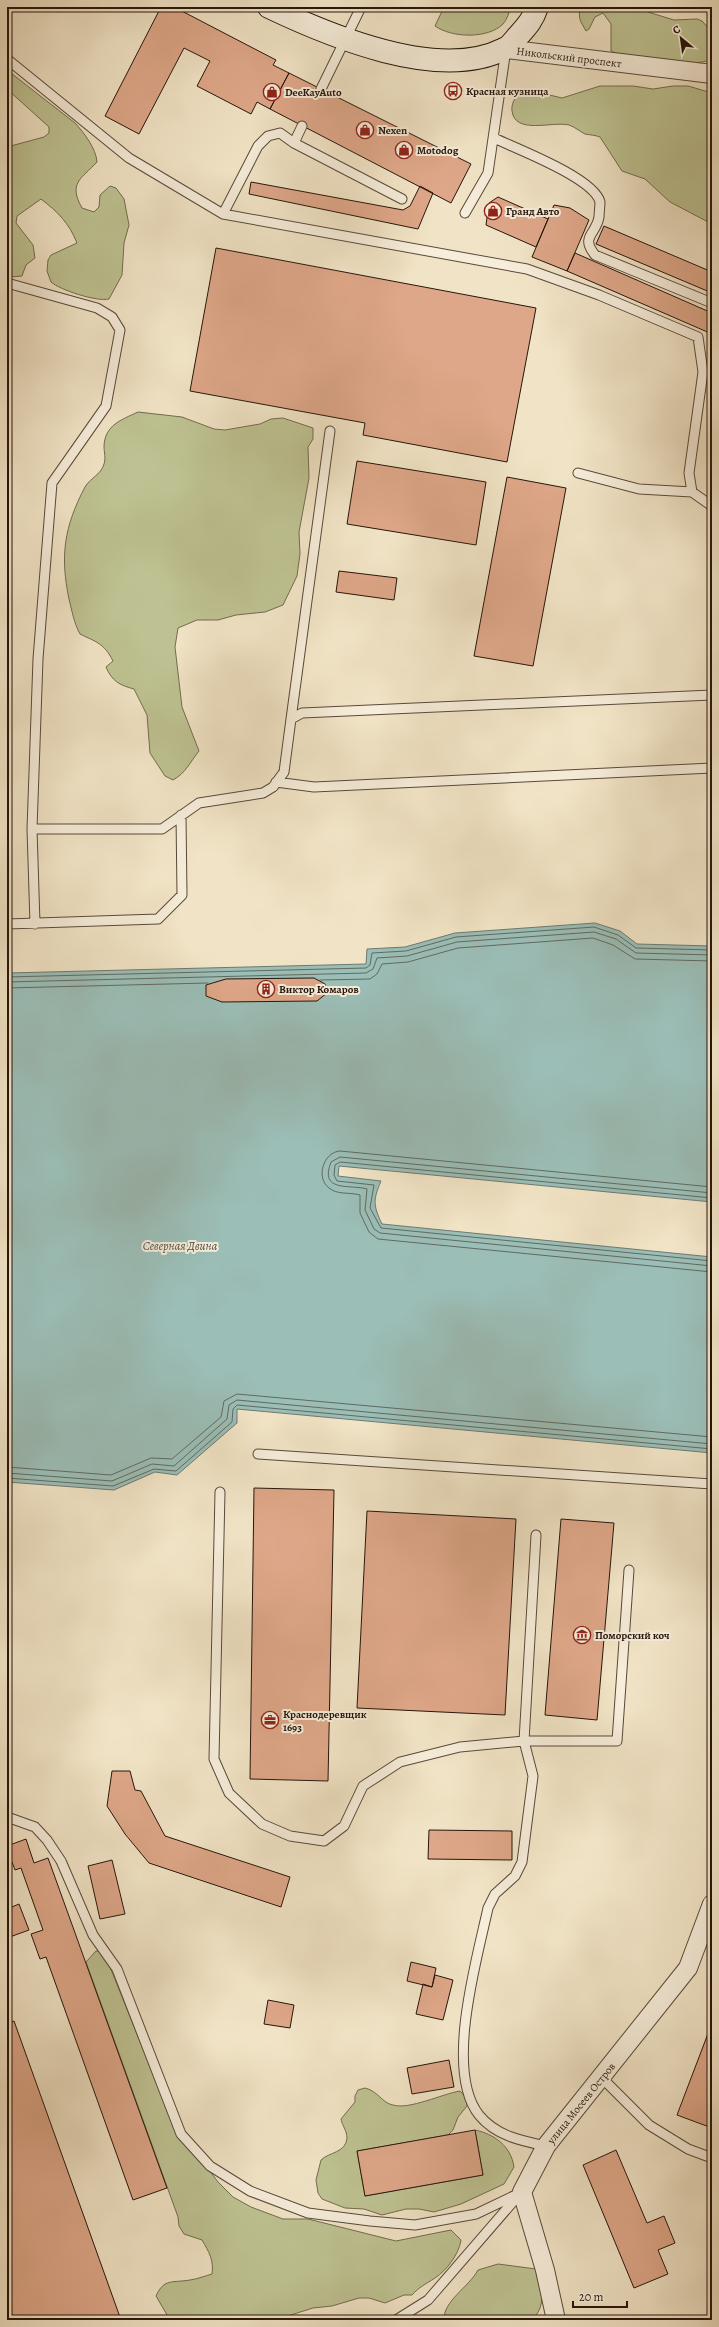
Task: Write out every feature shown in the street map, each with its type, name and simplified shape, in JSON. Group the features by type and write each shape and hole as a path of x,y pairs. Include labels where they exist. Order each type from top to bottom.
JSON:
{"main road":[{"name":"Никольский проспект","path":"269,7 306,25 397,54 434,60 472,60 506,49"},
{"path":"506,49 532,20 537,7"}],"street":[{"name":"Никольский проспект","path":"506,49 712,74"},
{"name":"улица Мосеев Остров","path":"522,2192 546,2146 602,2078 688,1968 712,1904"},
{"path":"522,2192 545,2270 556,2320"}],"lane":[{"path":"321,89 362,7"},
{"path":"465,213 488,173 506,49"},
{"path":"7,59 129,158 223,214 527,269 599,295 698,337 702,372 688,473 692,492"},
{"path":"294,143 302,126"},
{"path":"223,214 258,146 268,136 280,134 294,143 402,199"},
{"path":"494,138 578,177 592,191 600,201 598,219 588,240 589,247 595,255 712,303"},
{"path":"7,283 97,308 112,317 120,330 106,406 52,483 38,659 32,829 35,924"},
{"path":"702,372 712,374"},
{"path":"32,829 162,829 199,803 263,792 273,787 284,772 330,431"},
{"path":"578,473 639,489 692,492 712,506"},
{"path":"291,719 302,713 712,695"},
{"path":"276,782 314,787 712,768"},
{"path":"7,924 158,919 182,895 181,815"},
{"path":"258,1454 712,1484"},
{"path":"220,1492 214,1759 229,1793 262,1824 290,1836 324,1841 344,1826 363,1786 400,1762 460,1747 524,1741 617,1741 630,1570"},
{"path":"536,1535 524,1741 533,1776 522,1862 516,1876 495,1894 488,1908 466,2018 462,2061 468,2093 479,2114 493,2128 517,2140 546,2146"},
{"path":"7,1817 35,1827 47,1840 60,1861 93,1935 117,1969 181,2134 210,2166 250,2191 308,2214 415,2225 476,2214 522,2192"},
{"path":"602,2078 650,2125 688,2149 712,2158"},
{"path":"396,2320 428,2300 522,2192"}],"green space":[{"path":"444,7 511,7 503,24 496,29 479,34 460,35 442,30 435,26"},
{"path":"581,7 648,7 648,12 674,20 697,19 702,21 712,32 712,60 691,64 615,53 611,51 611,24 603,13 595,17 589,29 586,31 581,22"},
{"path":"7,70 75,123 92,146 97,162 82,177 76,187 78,200 82,208 94,212 99,207 100,195 110,186 116,188 124,199 129,225 124,243 122,275 109,299 96,299 79,295 51,282 47,271 48,260 51,255 77,243 62,218 41,199 17,216 16,223 33,245 35,258 26,265 22,276 11,277 7,275 7,147 44,137 49,133 49,127 7,89"},
{"path":"600,86 633,86 653,89 673,86 688,86 712,93 712,224 670,202 645,179 622,171 600,137 585,134 569,125 562,124 535,126 520,123 515,118 512,111 512,106 516,96 520,92 529,90 562,98"},
{"path":"138,412 182,417 214,429 225,430 260,424 271,419 283,418 313,428 313,439 308,447 309,478 299,532 300,554 297,576 283,605 265,612 236,615 218,620 197,620 178,628 175,647 182,707 199,751 185,771 173,780 165,776 150,753 147,715 134,689 120,684 111,676 106,667 113,661 106,650 95,641 80,634 75,621 66,583 66,542 72,515 85,487 103,468 105,460 104,446 107,433 115,424"},
{"path":"96,1951 104,1952 172,2121 218,2182 233,2197 251,2207 283,2219 308,2219 396,2241 451,2230 461,2240 458,2251 448,2266 439,2275 412,2295 404,2295 385,2303 369,2298 359,2298 332,2306 313,2308 275,2320 170,2320 156,2296 159,2290 162,2286 170,2282 193,2280 212,2274 212,2260 202,2240 184,2234 179,2226 178,2217 86,1962"},
{"path":"365,2088 389,2104 400,2106 416,2104 460,2091 467,2099 467,2106 458,2117 453,2130 448,2135 357,2151 365,2196 483,2175 475,2130 495,2138 509,2153 514,2167 504,2184 461,2204 434,2212 419,2209 406,2209 382,2215 364,2209 345,2208 322,2199 318,2193 316,2180 321,2160 344,2147 347,2135 341,2119 355,2102 355,2096 358,2090"},
{"path":"498,2264 536,2269 542,2296 540,2309 536,2315 531,2320 444,2320 445,2313 452,2300 478,2270"}],"water":[{"name":"Северная Двина","path":"595,923 620,931 637,944 712,946 712,1202 339,1166 338,1176 381,1181 375,1202 382,1224 712,1257 712,1453 237,1409 237,1423 177,1475 155,1472 114,1490 7,1482 7,973 366,964 367,949 405,947 455,933"}],"building":[{"path":"161,7 174,7 276,60 273,65 289,73 270,109 257,102 251,114 197,86 210,61 184,48 139,134 105,116"},
{"path":"289,73 471,164 451,203 270,109"},
{"path":"251,182 403,210 410,206 420,186 433,193 418,229 249,194"},
{"path":"498,197 548,219 536,247 486,225 489,203"},
{"path":"554,205 570,208 589,220 567,271 532,257"},
{"path":"604,226 712,272 712,293 596,244"},
{"path":"216,248 536,308 507,462 363,435 365,423 190,391"},
{"path":"575,253 712,313 712,334 567,271"},
{"path":"357,461 486,482 476,545 347,524"},
{"path":"507,477 566,488 533,666 474,656"},
{"path":"339,571 397,578 394,600 336,592"},
{"name":"Виктор Комаров","path":"314,978 325,984 327,993 317,1001 222,1002 206,996 206,985 226,979"},
{"path":"254,1488 334,1490 328,1781 250,1779"},
{"path":"367,1511 516,1519 505,1715 357,1708"},
{"path":"561,1519 614,1523 597,1720 545,1715"},
{"path":"112,1771 130,1771 135,1790 141,1791 165,1836 290,1877 281,1907 149,1863 125,1834 107,1806"},
{"path":"429,1830 512,1831 512,1860 428,1859"},
{"path":"26,1839 34,1863 48,1858 167,2188 133,2200 46,1957 40,1959 31,1934 43,1930 21,1868 15,1870 7,1849 7,1846"},
{"path":"112,1860 125,1914 100,1919 88,1866"},
{"path":"19,1904 29,1930 7,1938 7,1909"},
{"path":"411,1962 436,1968 432,1987 407,1981"},
{"path":"435,1975 453,1980 443,2020 416,2014 423,1984 432,1987"},
{"path":"268,2000 294,2005 290,2028 264,2024"},
{"path":"14,2021 121,2320 8,2320 7,2024"},
{"path":"712,2023 712,2128 677,2115"},
{"path":"449,2060 454,2087 412,2094 407,2068"},
{"path":"475,2130 483,2175 365,2196 357,2151"},
{"path":"616,2150 647,2223 664,2216 675,2243 658,2250 668,2274 634,2288 583,2165"}],"place":[{"name":"Красная кузница","path":"453,91"},
{"name":"DeeKayAuto","path":"272,92"},
{"name":"Nexen","path":"365,130"},
{"name":"Motodog","path":"404,150"},
{"name":"Гранд Авто","path":"493,211"},
{"name":"Виктор Комаров","path":"266,989"},
{"name":"Поморский коч","path":"582,1635"},
{"name":"Краснодеревщик 1693","path":"270,1720"}]}
